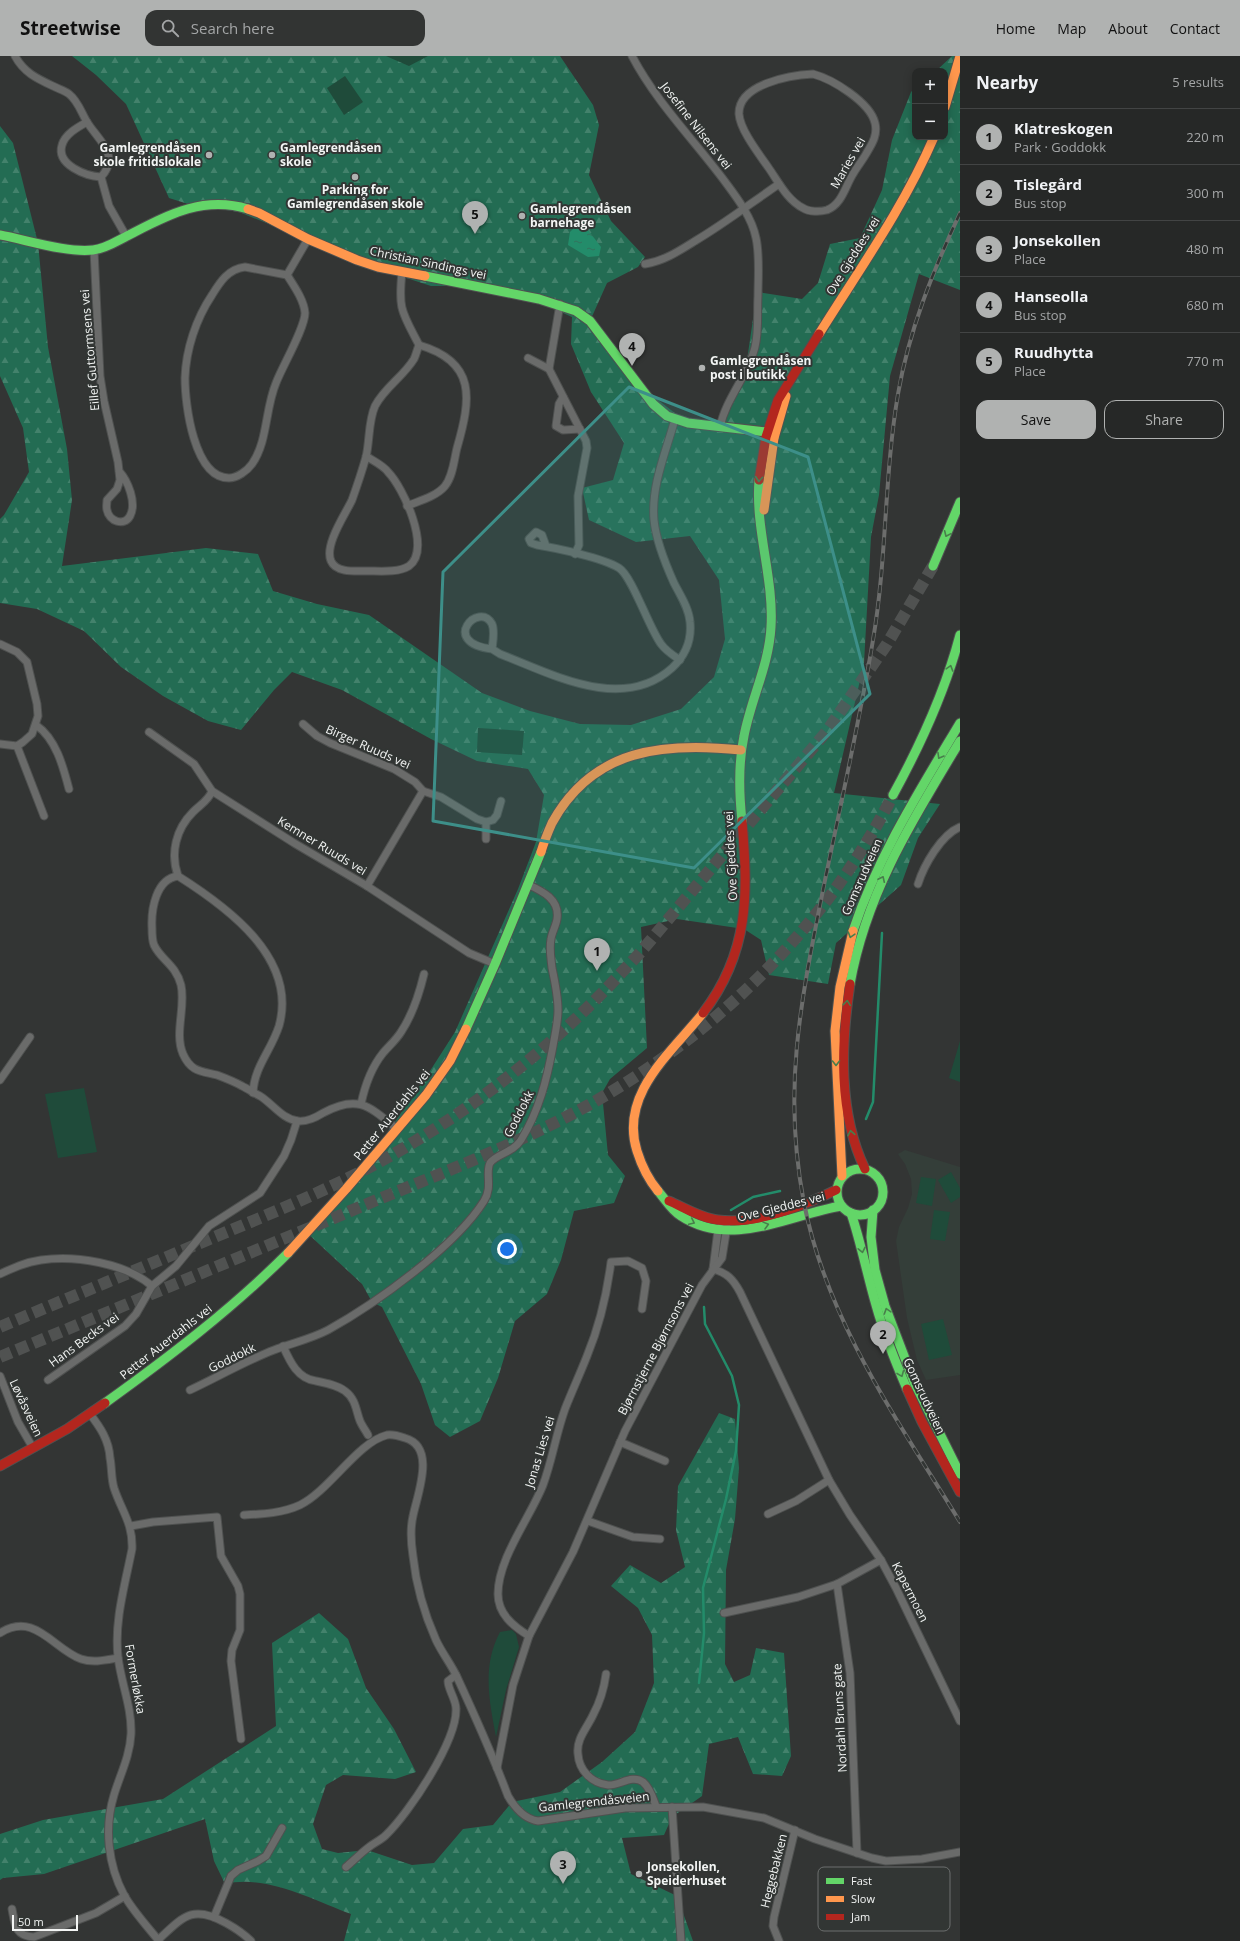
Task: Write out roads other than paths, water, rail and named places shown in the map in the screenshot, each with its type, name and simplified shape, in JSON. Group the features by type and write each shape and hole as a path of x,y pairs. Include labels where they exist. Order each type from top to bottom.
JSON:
{"main road":[{"path":"946,104 960,56"},
{"name":"Ove Gjeddes vei","path":"842,1206 811,1212 753,1228 723,1230 687,1220 678,1215 647,1177 638,1156 634,1134 636,1109 643,1088 650,1075 708,1007 725,981 736,954 744,920 746,891 740,800 741,750 747,723 767,659 771,633 764,547 769,437 789,385 815,339 902,200 925,158 933,140"},
{"name":"Christian Sindings vei","path":"0,235 73,250 94,250 174,212 187,208 222,204 240,207 259,213 308,240 357,260 402,272 461,282 560,304 576,311 590,321 653,404 661,411 675,419 688,423 744,431 769,437"},
{"path":"933,566 960,502"},
{"path":"893,796 910,765 934,713 960,635"},
{"name":"Gomsrudveien","path":"842,1176 843,1151 837,1090 835,1033 840,979 849,942 862,903 877,868 960,723"},
{"name":"Gomsrudveien","path":"865,1169 855,1149 851,1136 845,1070 846,1014 853,962 870,906 885,872 960,741"},
{"name":"Petter Auerdahls vei","path":"0,1466 90,1414 162,1362 237,1301 270,1271 319,1220 426,1095 450,1061 467,1028 559,810 569,795 592,774 620,758 645,751 709,747 741,750"},
{"path":"853,1169 865,1169 877,1176 882,1186 882,1197 873,1210 860,1215 851,1213 842,1206 838,1201 836,1190 842,1176 853,1169"},
{"name":"Ove Gjeddes vei","path":"664,1198 694,1213 710,1218 725,1220 744,1219 763,1215 811,1201 836,1190"},
{"name":"Gomsrudveien","path":"873,1210 870,1224 870,1243 880,1288 921,1399 960,1474"},
{"name":"Gomsrudveien","path":"851,1213 859,1237 876,1306 894,1357 922,1422 960,1492"}],"street":[{"path":"15,56 20,65 31,75 68,93 77,102 87,122 106,146 109,153 108,166 101,177 109,206 126,236"},
{"name":"Josefine Nilsens vei","path":"632,56 661,100 710,160 744,209 756,238 758,292 755,346 748,368 726,406 720,427"},
{"name":"Maries vei","path":"813,74 830,80 868,110 876,124 874,140 852,175 843,196 831,208 818,211 803,209 792,200 779,184 741,123 740,107 748,95 754,90 784,78 813,74"},
{"path":"87,122 73,130 65,139 61,146 63,154 66,162 77,170 101,177"},
{"path":"645,264 656,263 671,256 744,209 779,184"},
{"path":"287,275 308,240"},
{"name":"Eillef Guttormsens vei","path":"94,250 100,376 120,480 117,489 107,500 107,510 114,521 118,522 126,520 130,516 133,507 128,487 119,471"},
{"path":"245,267 287,275 303,306 304,321 272,391 265,427 252,464 242,474 232,478 223,478 209,468 203,460 192,431 185,384 191,340 201,312 223,279 235,268 245,267"},
{"path":"402,272 400,302 401,310 419,345 445,355 455,364 462,374 468,396 465,419 450,476 445,487 436,493 407,506"},
{"path":"549,369 560,304"},
{"path":"366,456 388,471 400,490 407,506 418,537 417,550 409,566 386,570 352,571 341,569 334,566 329,555 329,547 332,537 340,525 355,492 366,456 371,416 382,396 414,359 419,345"},
{"path":"528,358 549,369 586,441 587,448 578,496 579,545 575,554"},
{"path":"563,397 559,404 556,426 563,430 580,429"},
{"path":"492,648 494,631 492,624 488,619 479,617 472,619 465,632 468,639 473,643 492,648 500,654 576,683 600,688 629,687 650,682 661,676 680,660 686,651 689,641 690,620 660,549 654,521 653,505 654,494 675,419"},
{"path":"546,546 603,561 620,568 631,583 641,606 662,645 680,660"},
{"path":"0,644 17,652 27,662 37,704 38,716 36,725 28,738 17,746 0,744"},
{"name":"Birger Ruuds vei","path":"303,724 317,736 330,743 394,768 416,782 423,791 441,797 477,820 486,822"},
{"path":"36,725 46,732 53,745 70,789"},
{"name":"Kemner Ruuds vei","path":"149,732 194,764 212,791 294,843 367,886 469,953 495,964"},
{"path":"17,746 44,816"},
{"path":"212,791 210,796 191,814 180,830 176,839 174,856 178,876 218,903 251,934 272,962 279,980 282,1002 279,1024 268,1054 255,1073 253,1093"},
{"path":"367,886 423,791"},
{"path":"486,839 486,822 493,820 497,815 501,801"},
{"path":"918,884 923,869 948,833 960,827"},
{"path":"178,876 166,880 158,890 153,911 152,927 154,945 176,972 181,986 181,1039 184,1055 196,1071 217,1076 242,1086 261,1096 288,1118 297,1121 310,1120 341,1105 361,1104 372,1109 397,1129"},
{"name":"Goddokk","path":"190,1390 283,1346 322,1333 340,1323 394,1287 438,1252 463,1228 485,1200 489,1189 488,1171 491,1162 511,1150 521,1140 538,1107 545,1086 558,1010 550,951 550,939 556,921 556,909 553,901 547,894 527,884"},
{"path":"361,1104 365,1085 372,1070 382,1054 401,1032 412,1012 424,974"},
{"path":"0,1080 30,1037"},
{"name":"Hans Becks vei","path":"48,1380 132,1320 152,1286 176,1266 213,1221 239,1208 260,1194 284,1156 297,1121"},
{"name":"Bjørnstjerne Bjørnsons vei","path":"497,1769 513,1685 529,1636 588,1521 603,1480 620,1442 702,1285 722,1258 723,1230 725,1220"},
{"path":"0,1274 35,1261 50,1259 70,1260 118,1267 135,1274 152,1286"},
{"name":"Jonas Lies vei","path":"529,1636 514,1626 507,1619 502,1610 499,1603 498,1593 500,1579 508,1557 543,1484 565,1410 588,1355 609,1283 612,1262 628,1261 642,1268 646,1281 642,1309"},
{"name":"Kapermoen","path":"713,1269 723,1272 731,1277 740,1292 829,1480 881,1560 960,1721"},
{"path":"283,1346 294,1367 305,1378 332,1385 346,1391 355,1404 361,1423 368,1435"},
{"name":"Løvåsveien","path":"0,1376 18,1422 33,1448"},
{"name":"Formerløkka","path":"90,1414 102,1431 108,1444 114,1488 131,1526 132,1550 117,1632 118,1658 129,1703 131,1735 128,1753 111,1806 109,1836 114,1867 125,1896 158,1941"},
{"name":"Gamlegrendåsveien","path":"244,1515 270,1513 301,1504 316,1494 373,1441 387,1435 396,1435 409,1439 417,1446 423,1459 423,1473 413,1517 411,1539 414,1567 420,1596 436,1640 456,1675 508,1796 515,1808 531,1820 538,1821 625,1808 656,1806 703,1807 764,1818 872,1858 886,1861 922,1859 960,1852"},
{"path":"620,1442 665,1460"},
{"path":"768,1514 796,1501 829,1480"},
{"path":"131,1526 153,1522 217,1517 221,1556 238,1586 240,1594 240,1630 232,1650 231,1661 241,1739"},
{"path":"588,1521 633,1537 660,1539"},
{"path":"724,1613 798,1597 837,1584 881,1560"},
{"name":"Nordahl Bruns gate","path":"837,1584 850,1673 857,1852"},
{"path":"1,1630 18,1627 39,1630 69,1653 82,1660 96,1661 118,1658"},
{"path":"606,1674 604,1688 577,1747 581,1767 590,1778 608,1785 637,1779 643,1782 648,1786 656,1806"},
{"path":"346,1867 385,1836 400,1821 437,1763 449,1741 454,1726 456,1710 454,1697 448,1680 456,1675"},
{"path":"672,1807 681,1941"},
{"path":"214,1917 231,1876 238,1870 266,1856 282,1828"},
{"name":"Heggebakken","path":"779,1941 773,1926 774,1917 795,1830"},
{"path":"12,1909 17,1930 25,1937 34,1937 96,1913 125,1896"},
{"path":"158,1941 187,1917 205,1913 236,1929 251,1941"}],"water":[{"path":"581,221 601,247 599,256 588,257 568,245 570,232"}],"waterway":[{"path":"866,1119 873,1102 882,933"},
{"path":"731,1210 753,1197 780,1191"},
{"path":"699,1683 704,1633 703,1588 726,1499 736,1451 739,1405 732,1376 705,1324 704,1307"}],"tunnel":[{"path":"0,1327 334,1185 381,1161 432,1131 460,1113 512,1074 562,1032 639,954 827,731 887,644 933,566"},
{"path":"0,1357 501,1148 533,1134 594,1102 685,1042 727,1008 766,970 803,930 836,888 866,843 893,795"}],"railway":[{"path":"960,213 931,279 915,324 898,394 890,456 878,610 856,734 808,969 797,1045 795,1083 795,1122 798,1162 804,1203 815,1246 829,1288 867,1369 889,1408 960,1522"}],"place":[{"name":"Gamlegrendåsen skole fritidslokale","path":"209,155"},
{"name":"Gamlegrendåsen skole","path":"272,155"},
{"name":"Parking for Gamlegrendåsen skole","path":"355,177"},
{"name":"Gamlegrendåsen barnehage","path":"522,216"},
{"name":"Ruudhytta","path":"475,234"},
{"name":"Hanseolla","path":"632,366"},
{"name":"Gamlegrendåsen post i butikk","path":"702,368"},
{"name":"Klatreskogen","path":"597,971"},
{"name":"Tislegård","path":"883,1354"},
{"name":"Jonsekollen, Speiderhuset","path":"639,1874"},
{"name":"Jonsekollen","path":"563,1884"}]}
